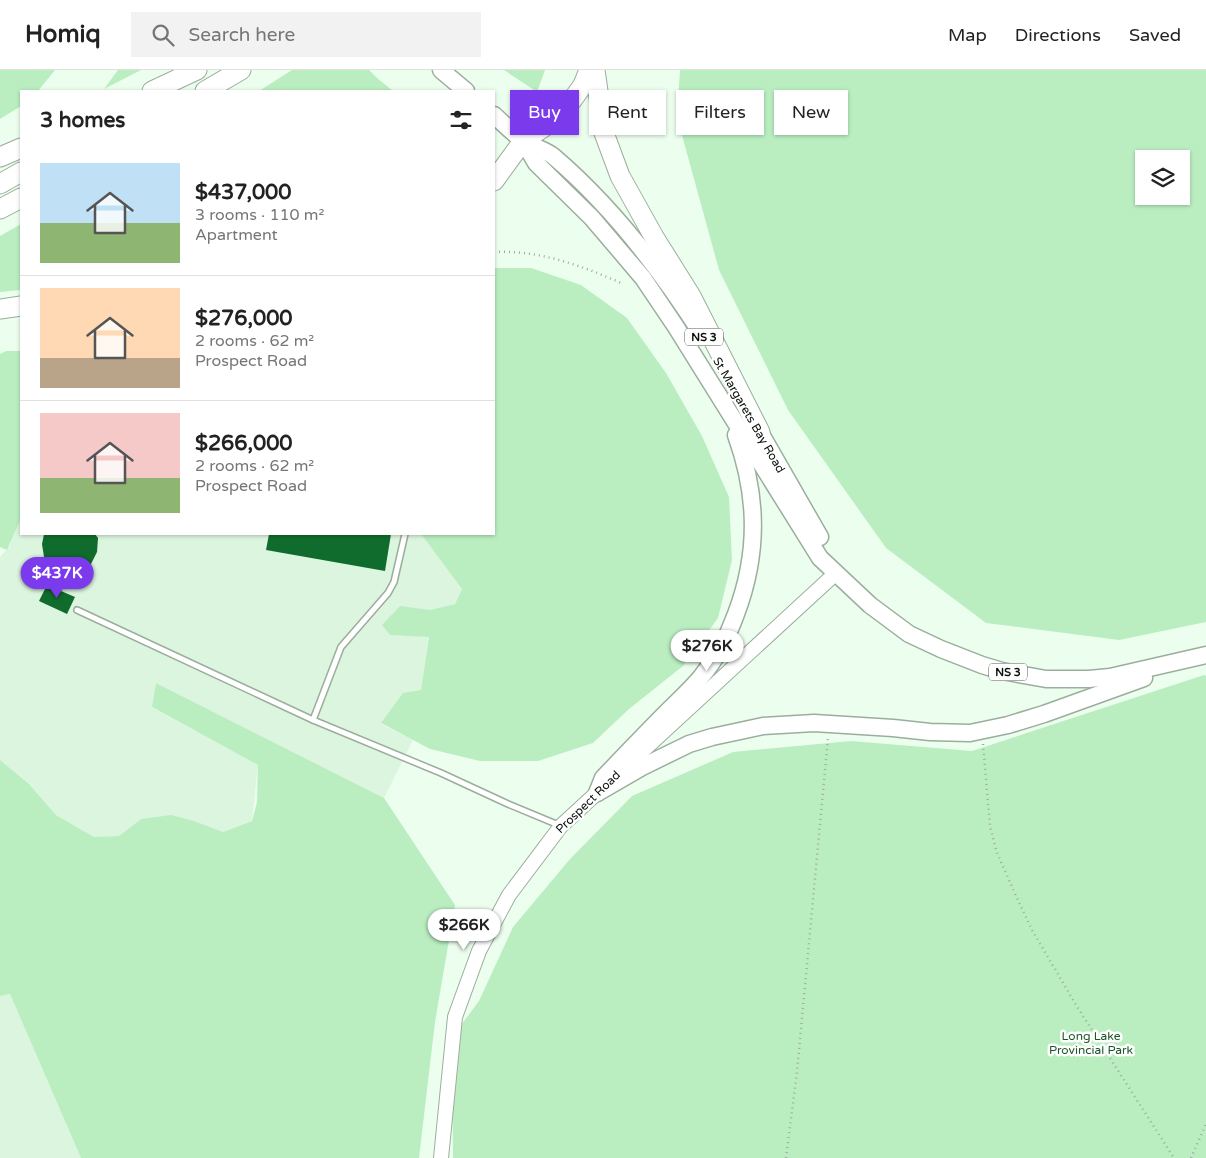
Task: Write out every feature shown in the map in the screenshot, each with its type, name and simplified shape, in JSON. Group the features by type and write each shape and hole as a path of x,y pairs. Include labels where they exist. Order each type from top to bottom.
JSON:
{"highway":[{"path":"154,90 197,70"},
{"path":"162,90 197,70"},
{"path":"207,90 241,70"},
{"path":"495,180 523,141 547,124 567,106 578,92 589,70"},
{"path":"595,70 604,133 620,176 650,230 691,296 760,432"},
{"path":"0,157 20,148"},
{"path":"0,184 20,173"},
{"path":"0,209 20,199"},
{"path":"0,309 20,306"}],"main road":[{"path":"441,70 465,90"},
{"name":"St Margarets Bay Road","path":"495,116 523,141 551,154 611,213 646,254 700,331 829,552 836,573"},
{"name":"St Margarets Bay Road","path":"523,141 536,163 592,218 643,278 676,327 820,558 870,605 909,634 941,649 1002,671 1046,679 1110,677 1206,656"},
{"path":"597,793 602,778 701,677 721,649 746,587 754,538 750,489 738,440 718,395"},
{"name":"Prospect Road","path":"442,1158 455,1017 479,951 509,895 561,826 836,573"},
{"path":"597,793 650,763 689,744 712,737 763,726 814,723 930,732 970,732 983,730 1008,725 1044,714 1206,656"}],"lane":[{"path":"313,720 341,647 388,593 394,582 405,535"},
{"path":"77,610 313,720 441,773 561,826"}],"path":[{"path":"495,252 528,253 556,258 587,268 621,283"},
{"path":"786,1158 797,1072 830,724"},
{"path":"983,730 990,826 997,853 1032,930 1076,1005 1174,1158"},
{"path":"1191,1158 1206,1124"}],"shaded area":[{"path":"20,521 20,535 422,535 462,589 455,604 430,610 400,607 390,635 429,636 421,690 381,724 413,740 384,798 156,683 153,708 258,765 252,821 223,832 141,819 119,836 94,837 56,815 29,784 0,760 0,557 9,547"},
{"path":"10,994 81,1158 0,1158 0,996"}],"green space":[{"path":"0,70 55,70 39,90 20,90 20,107 0,119"},
{"path":"118,70 141,70 104,89"},
{"path":"292,70 369,70 392,90 261,90"},
{"path":"504,70 545,70 538,90 534,90"},
{"path":"680,70 1206,70 1206,622 1119,640 986,623 886,548 788,410 719,270 682,135 764,135 764,90 679,90"},
{"path":"20,225 20,290 0,292 0,236"},
{"path":"495,268 531,268 581,285 627,318 666,373 702,436 729,497 732,560 718,618 683,666 629,709 593,743 538,761 480,761 430,749 381,723 403,693 421,690 429,637 390,635 382,625 400,606 430,610 455,604 462,589 422,535 495,535"},
{"path":"6,351 20,351 20,521 7,550 0,547 0,354"},
{"name":"Long Lake Provincial Park","path":"1204,675 1206,676 1206,1158 453,1158 452,1037 479,1001 513,927 570,859 632,796 733,752 851,741 972,751"},
{"path":"156,683 384,798 455,905 435,1022 419,1158 81,1158 10,994 0,996 0,760 29,784 56,815 94,837 119,836 141,819 171,815 223,832 252,821 257,802 258,765 152,707"}],"building":[{"path":"44,535 96,535 98,538 97,552 91,564 78,573 56,573 44,557 42,544"},
{"path":"269,535 391,535 385,571 266,550"},
{"path":"47,585 75,597 67,614 39,601"}]}
